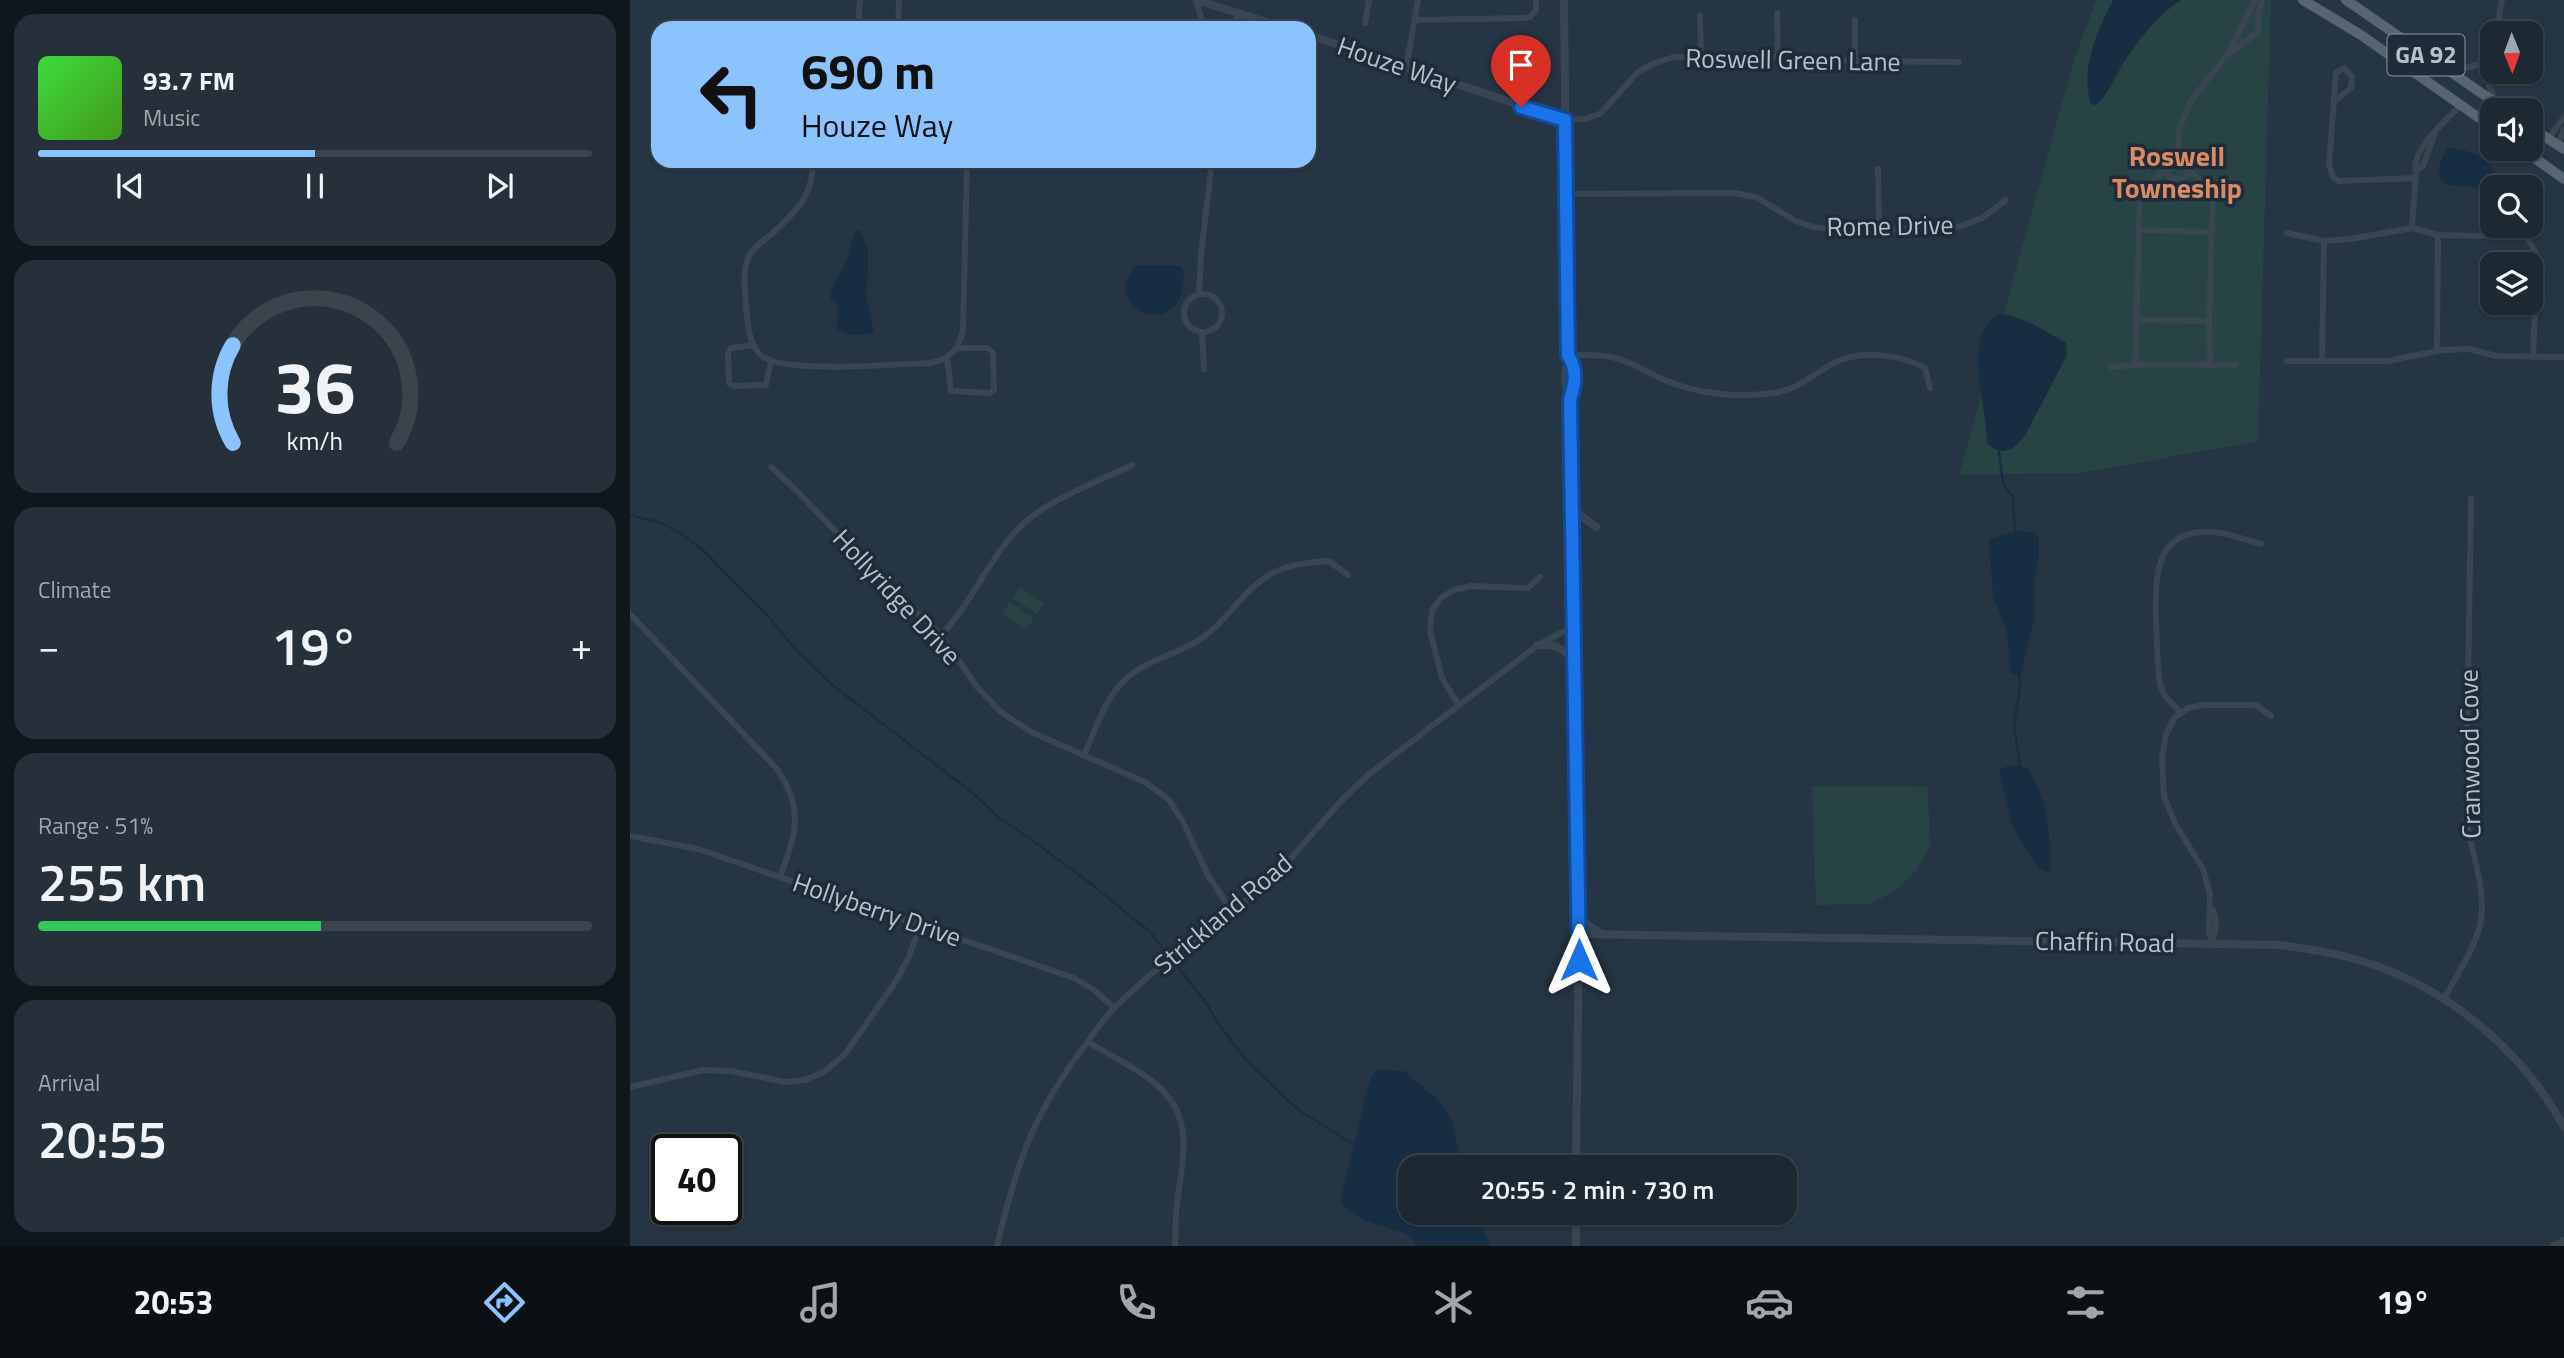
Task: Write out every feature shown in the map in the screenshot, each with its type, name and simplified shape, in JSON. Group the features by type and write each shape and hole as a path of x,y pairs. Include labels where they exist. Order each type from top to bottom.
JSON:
{"main road":[{"name":"GA 92","path":"2303,0 2361,35 2480,119"},
{"name":"GA 92","path":"2346,0 2489,98"},
{"path":"2539,161 2564,179"}],"street":[{"path":"858,21 860,0"},
{"path":"898,21 899,0"},
{"path":"1196,0 1264,21"},
{"path":"1196,0 1202,21"},
{"path":"1365,23 1369,0"},
{"path":"1406,68 1418,0"},
{"path":"1414,20 1525,19 1534,14 1536,0"},
{"path":"1564,0 1568,355 1575,366 1574,387 1570,399 1570,502 1579,912 1576,1155"},
{"path":"2135,365 2140,196 2144,187 2178,161 2179,130 2187,109 2227,55 2255,0"},
{"path":"2227,55 2258,32 2258,15 2262,0"},
{"path":"2498,21 2502,0"},
{"path":"1777,13 1778,57"},
{"path":"1235,21 1241,14"},
{"path":"1700,16 1700,57"},
{"path":"1855,20 1855,61"},
{"name":"Houze Way","path":"1316,37 1565,120"},
{"name":"Roswell Green Lane","path":"1565,120 1585,119 1600,114 1626,83 1655,62 1674,57 1959,62"},
{"path":"2444,66 2459,69 2480,64"},
{"path":"2334,102 2350,88 2352,77 2344,68 2336,73 2329,165 2333,177 2339,181 2416,174"},
{"path":"2412,228 2415,164 2420,148 2460,105"},
{"path":"2557,144 2564,117"},
{"path":"2557,144 2564,130"},
{"path":"2178,161 2210,188 2213,198 2210,364"},
{"path":"813,168 809,194 774,232 754,248 745,269 748,330 760,355 779,364 845,366 931,363 947,357 957,348 964,331 966,296 967,168"},
{"path":"1199,294 1211,168"},
{"path":"2169,169 2169,177 2178,181 2188,175 2187,168"},
{"path":"1878,169 1879,229"},
{"name":"Rome Drive","path":"1566,194 1734,193 1756,197 1796,221 1813,227 1879,229 1943,229 1961,226 1982,218 2006,200"},
{"path":"2287,233 2324,241 2412,228 2438,234 2480,235"},
{"path":"2140,230 2213,232"},
{"path":"2437,351 2438,234"},
{"path":"2527,238 2537,260 2533,356"},
{"path":"2322,361 2324,241"},
{"path":"1199,294 1212,296 1222,311 1219,323 1202,332 1191,328 1184,317 1185,305 1199,294"},
{"path":"2137,320 2209,321"},
{"path":"1202,332 1204,369"},
{"path":"754,345 731,348 728,353 729,383 734,386 766,385 771,360"},
{"path":"947,357 951,391 990,393 994,390 993,353 988,348 957,348"},
{"path":"2287,361 2388,361 2437,351 2470,349 2496,356 2564,357"},
{"path":"1568,355 1610,356 1685,386 1708,393 1737,395 1791,390 1834,363 1849,358 1887,356 1908,359 1925,368 1930,388"},
{"path":"2110,367 2235,365"},
{"path":"941,635 966,607 1007,542 1024,523 1045,508 1132,465"},
{"name":"Hollyridge Drive","path":"771,467 878,576 941,635 977,687 1001,712 1031,732 1145,782 1169,800 1182,820 1208,875 1232,912"},
{"name":"Cranwood Cove","path":"2444,999 2476,936 2482,910 2480,881 2469,842 2466,816 2472,499"},
{"path":"1570,502 1580,515 1596,527"},
{"path":"2181,713 2165,696 2160,685 2155,579 2160,560 2169,546 2194,534 2212,532 2261,544"},
{"path":"1084,755 1110,698 1133,672 1204,637 1222,622 1254,586 1272,573 1299,564 1328,561 1348,575"},
{"path":"1460,706 1442,678 1430,631 1432,610 1442,597 1454,590 1472,586 1528,587 1540,577"},
{"path":"630,614 776,768 785,781 794,802 796,825 793,842 780,877"},
{"name":"Strickland Road","path":"997,1246 1010,1192 1035,1124 1062,1077 1114,1008 1138,985 1279,872 1339,802 1369,774 1538,645 1572,627"},
{"path":"1538,645 1555,644 1573,661"},
{"path":"2212,944 2216,930 2215,913 2211,908 2203,869 2176,825 2164,797 2162,757 2166,734 2181,713 2188,708 2203,705 2256,705 2271,716"},
{"name":"Hollyberry Drive","path":"630,836 698,849 1074,978 1094,990 1114,1008"},
{"path":"1579,912 1586,923 1601,934"},
{"path":"630,1078 634,1086 703,1070 731,1071 785,1082 805,1080 824,1072 846,1053 896,981 909,957 919,925"},
{"name":"Chaffin Road","path":"1579,934 2280,945 2324,951 2367,962 2407,979 2444,999 2470,1018 2516,1059 2564,1127"},
{"path":"1088,1041 1158,1086 1180,1116 1185,1147 1177,1205 1175,1246"},
{"path":"1576,1225 1576,1246"},
{"path":"2554,1246 2564,1241"}],"green space":[{"path":"2096,0 2271,0 2258,441 2082,473 1959,475 2074,60"},
{"path":"1020,587 1044,603 1037,614 1012,598"},
{"path":"1010,602 1034,618 1027,629 1002,614"},
{"path":"1812,786 1928,787 1930,846 1917,869 1900,887 1871,904 1816,905"}],"water":[{"path":"2113,0 2181,0 2147,31 2096,105 2091,104 2088,90 2089,63 2096,37"},
{"path":"2448,148 2469,152 2480,158 2480,161 2488,163 2498,175 2480,175 2480,188 2447,185 2439,172 2442,157"},
{"path":"860,230 868,251 867,299 874,332 854,335 836,329 839,306 830,298 847,259 854,234"},
{"path":"1136,265 1181,267 1182,293 1173,308 1161,314 1147,314 1135,308 1127,297 1127,282"},
{"path":"2000,314 2026,321 2066,343 2067,355 2026,434 2013,448 2004,451 1987,443 1979,372 1981,337 1988,324"},
{"path":"2017,531 2034,533 2039,537 2039,556 2034,579 2035,616 2021,673 2016,675 2011,673 2007,632 1993,594 1989,539"},
{"path":"2012,765 2027,768 2040,792 2049,832 2050,873 2039,868 2012,826 1999,769"},
{"path":"1379,1069 1404,1071 1437,1099 1453,1122 1459,1155 1398,1155 1398,1225 1481,1225 1490,1246 1415,1246 1411,1236 1360,1218 1343,1206 1341,1199 1371,1078"}],"waterway":[{"path":"1999,452 2003,484 2013,497 2015,531"},
{"path":"630,515 661,523 682,534 703,550 768,616 796,650 835,687 974,794 999,818 1090,883 1151,933 1207,1004 1246,1060 1296,1108 1354,1145"},
{"path":"2019,674 2020,686 2014,725 2020,767"}],"district":[{"name":"Roswell Towneship","path":"2177,172"}],"route":[{"path":"1521,107 1565,120 1568,355 1575,366 1574,387 1570,399 1570,502 1579,960"}]}
